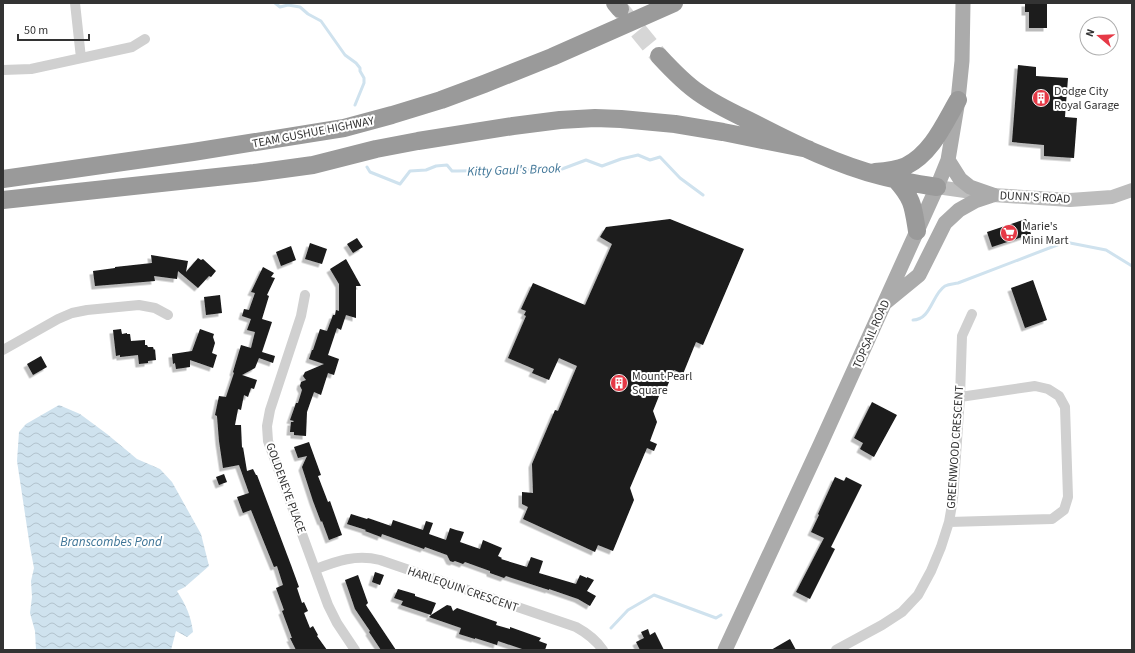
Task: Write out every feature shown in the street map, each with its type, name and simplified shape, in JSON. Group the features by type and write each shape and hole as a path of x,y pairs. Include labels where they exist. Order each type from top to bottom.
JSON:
{"highway":[{"name":"TEAM GUSHUE HIGHWAY","path":"3,179 208,150 344,128 441,100 484,84 552,57 674,3"},
{"path":"658,56 676,74 699,93 724,108 785,139 868,172 896,180 937,187"},
{"path":"868,172 891,170 906,166 923,155 933,144 958,100"},
{"path":"3,200 254,174 313,165 376,149 512,126 560,120 595,118 629,119 675,124 808,149"},
{"path":"896,180 906,191 913,206 917,231"}],"main road":[{"name":"TOPSAIL ROAD","path":"725,650 884,304 948,160 958,100 962,61 963,3"},
{"path":"948,160 960,179 970,187 993,195"},
{"name":"DUNN'S ROAD","path":"937,187 993,195 1070,200 1112,197 1132,190"},
{"path":"884,304 919,275 945,223 959,210 993,195"}],"street":[{"path":"75,3 81,58"},
{"path":"3,70 31,69 132,47 145,39"},
{"name":"GOLDENEYE PLACE","path":"305,295 299,322 270,410 268,418 268,433 270,447 332,614 342,632 355,650"},
{"path":"3,350 58,318 86,310 139,305 155,308 168,315"},
{"name":"GREENWOOD CRESCENT","path":"836,650 882,625 902,612 918,594 941,547 949,522 953,499 960,397 962,336 972,314"},
{"path":"949,522 1052,520 1064,510 1068,497 1065,407 1059,396 1048,389 1035,386 960,397"},
{"name":"HARLEQUIN CRESCENT","path":"316,569 345,559 365,557 380,560 576,627 588,634 603,650"}],"water":[{"name":"Branscombes Pond","path":"59,405 80,414 137,459 160,469 172,482 201,534 209,566 185,587 177,591 188,611 193,632 187,637 176,631 171,650 36,650 35,631 30,613 32,597 31,581 34,568 17,461 19,432 26,424"}],"building":[{"path":"1025,3 1047,3 1047,28 1029,28 1029,12 1025,12"},
{"name":"Dodge City Royal Garage","path":"1018,65 1036,67 1036,76 1068,78 1065,117 1077,118 1074,158 1044,156 1044,145 1012,142"},
{"name":"Mount Pearl Square","path":"670,219 744,249 703,345 696,342 683,374 674,370 667,387 663,386 653,411 657,422 650,441 657,444 654,451 647,448 630,488 634,500 613,551 598,545 595,552 523,519 528,507 522,504 522,492 533,493 532,464 555,410 558,411 577,366 559,358 549,380 532,373 534,369 508,358 526,316 524,315 526,311 521,309 533,283 585,305 612,244 600,237 606,227"},
{"path":"1026,219 1031,234 992,247 987,232"},
{"path":"357,238 363,247 353,253 347,244"},
{"path":"310,243 327,249 322,264 305,259"},
{"path":"291,246 296,260 281,266 276,252"},
{"path":"151,255 188,261 186,272 198,258 201,260 203,259 216,271 198,288 178,271 177,279 154,276 155,281 95,286 93,271 152,263"},
{"path":"346,259 361,286 356,286 356,318 346,315 341,330 337,328 328,355 339,359 334,375 328,373 321,395 314,392 307,412 306,436 294,435 294,432 290,432 291,422 294,421 290,420 302,390 300,386 301,382 306,380 303,376 305,372 324,364 309,359 312,350 320,329 327,331 336,310 339,311 339,284 330,269"},
{"path":"263,267 274,273 271,277 275,278 267,295 269,296 262,319 272,322 262,352 275,356 273,363 259,358 255,368 242,375 257,380 254,389 251,388 248,397 244,395 241,410 238,409 235,425 241,425 242,448 243,447 247,471 253,469 257,475 299,587 297,588 302,603 304,602 308,611 304,613 310,628 313,626 318,635 317,636 327,650 296,650 290,638 292,638 282,611 284,610 276,588 283,585 277,566 274,567 251,510 243,513 237,497 249,493 239,465 223,468 217,416 215,415 219,396 226,397 241,345 251,348 255,332 247,330 251,319 242,316 244,309 249,310 255,293 251,292"},
{"path":"1033,280 1047,320 1025,328 1011,288"},
{"path":"220,295 222,313 206,315 204,297"},
{"path":"121,329 122,334 130,334 131,341 145,340 145,345 148,347 153,347 154,350 155,349 156,360 139,364 138,355 116,356 113,330"},
{"path":"200,329 214,334 213,337 215,343 212,353 217,355 213,368 190,360 190,367 176,369 175,363 173,364 172,354 192,351"},
{"path":"41,356 47,367 33,375 27,364"},
{"path":"872,402 897,415 874,457 860,449 863,443 854,438"},
{"path":"309,442 321,475 318,476 328,502 330,501 342,535 329,540 313,501 302,467 307,456 298,458 294,447"},
{"path":"224,474 227,482 219,485 216,477"},
{"path":"835,477 844,481 846,477 862,485 831,547 835,549 810,599 796,592 824,538 811,532"},
{"path":"351,514 391,526 393,520 423,530 426,521 433,523 429,534 446,540 450,528 464,532 460,542 480,549 483,540 502,548 498,556 502,558 501,559 527,567 531,557 543,561 539,573 576,584 580,575 594,580 587,591 596,596 590,606 578,599 506,576 504,578 465,562 463,564 450,561 447,555 425,547 424,549 382,534 381,537 347,524"},
{"path":"375,572 384,575 380,585 372,582"},
{"path":"358,575 368,603 366,605 396,650 381,650 355,609 345,580"},
{"path":"398,589 436,603 431,615 401,605 403,601 394,598"},
{"path":"447,605 451,606 453,611 457,608 497,622 496,625 510,629 510,627 541,638 539,641 547,644 545,650 525,650 498,641 497,645 459,634 461,628 429,617"},
{"path":"648,629 650,635 655,632 664,650 640,650 636,642 644,638 641,632"},
{"path":"790,639 796,650 771,650 783,643"}],"waterway":[{"name":"Kitty Gaul's Brook","path":"275,3 280,7 288,5 300,7 308,14 321,21 345,55 360,68 364,78 364,83 355,105"},
{"name":"Kitty Gaul's Brook","path":"367,167 370,172 400,184 410,171 426,170 436,166 447,165 452,171 562,169 586,160 602,166 638,155 650,160 660,157 680,178 703,195"},
{"name":"Kitty Gaul's Brook","path":"913,320 924,316 937,295 945,286 958,283 1065,242 1106,250 1132,266"},
{"path":"611,628 628,610 654,595 716,618 721,615"}],"tunnel":[{"path":"621,10 659,56"}],"place":[{"name":"Dodge City Royal Garage","path":"1041,98"},
{"name":"Marie's Mini Mart","path":"1009,233"},
{"name":"Mount Pearl Square","path":"619,383"}]}
